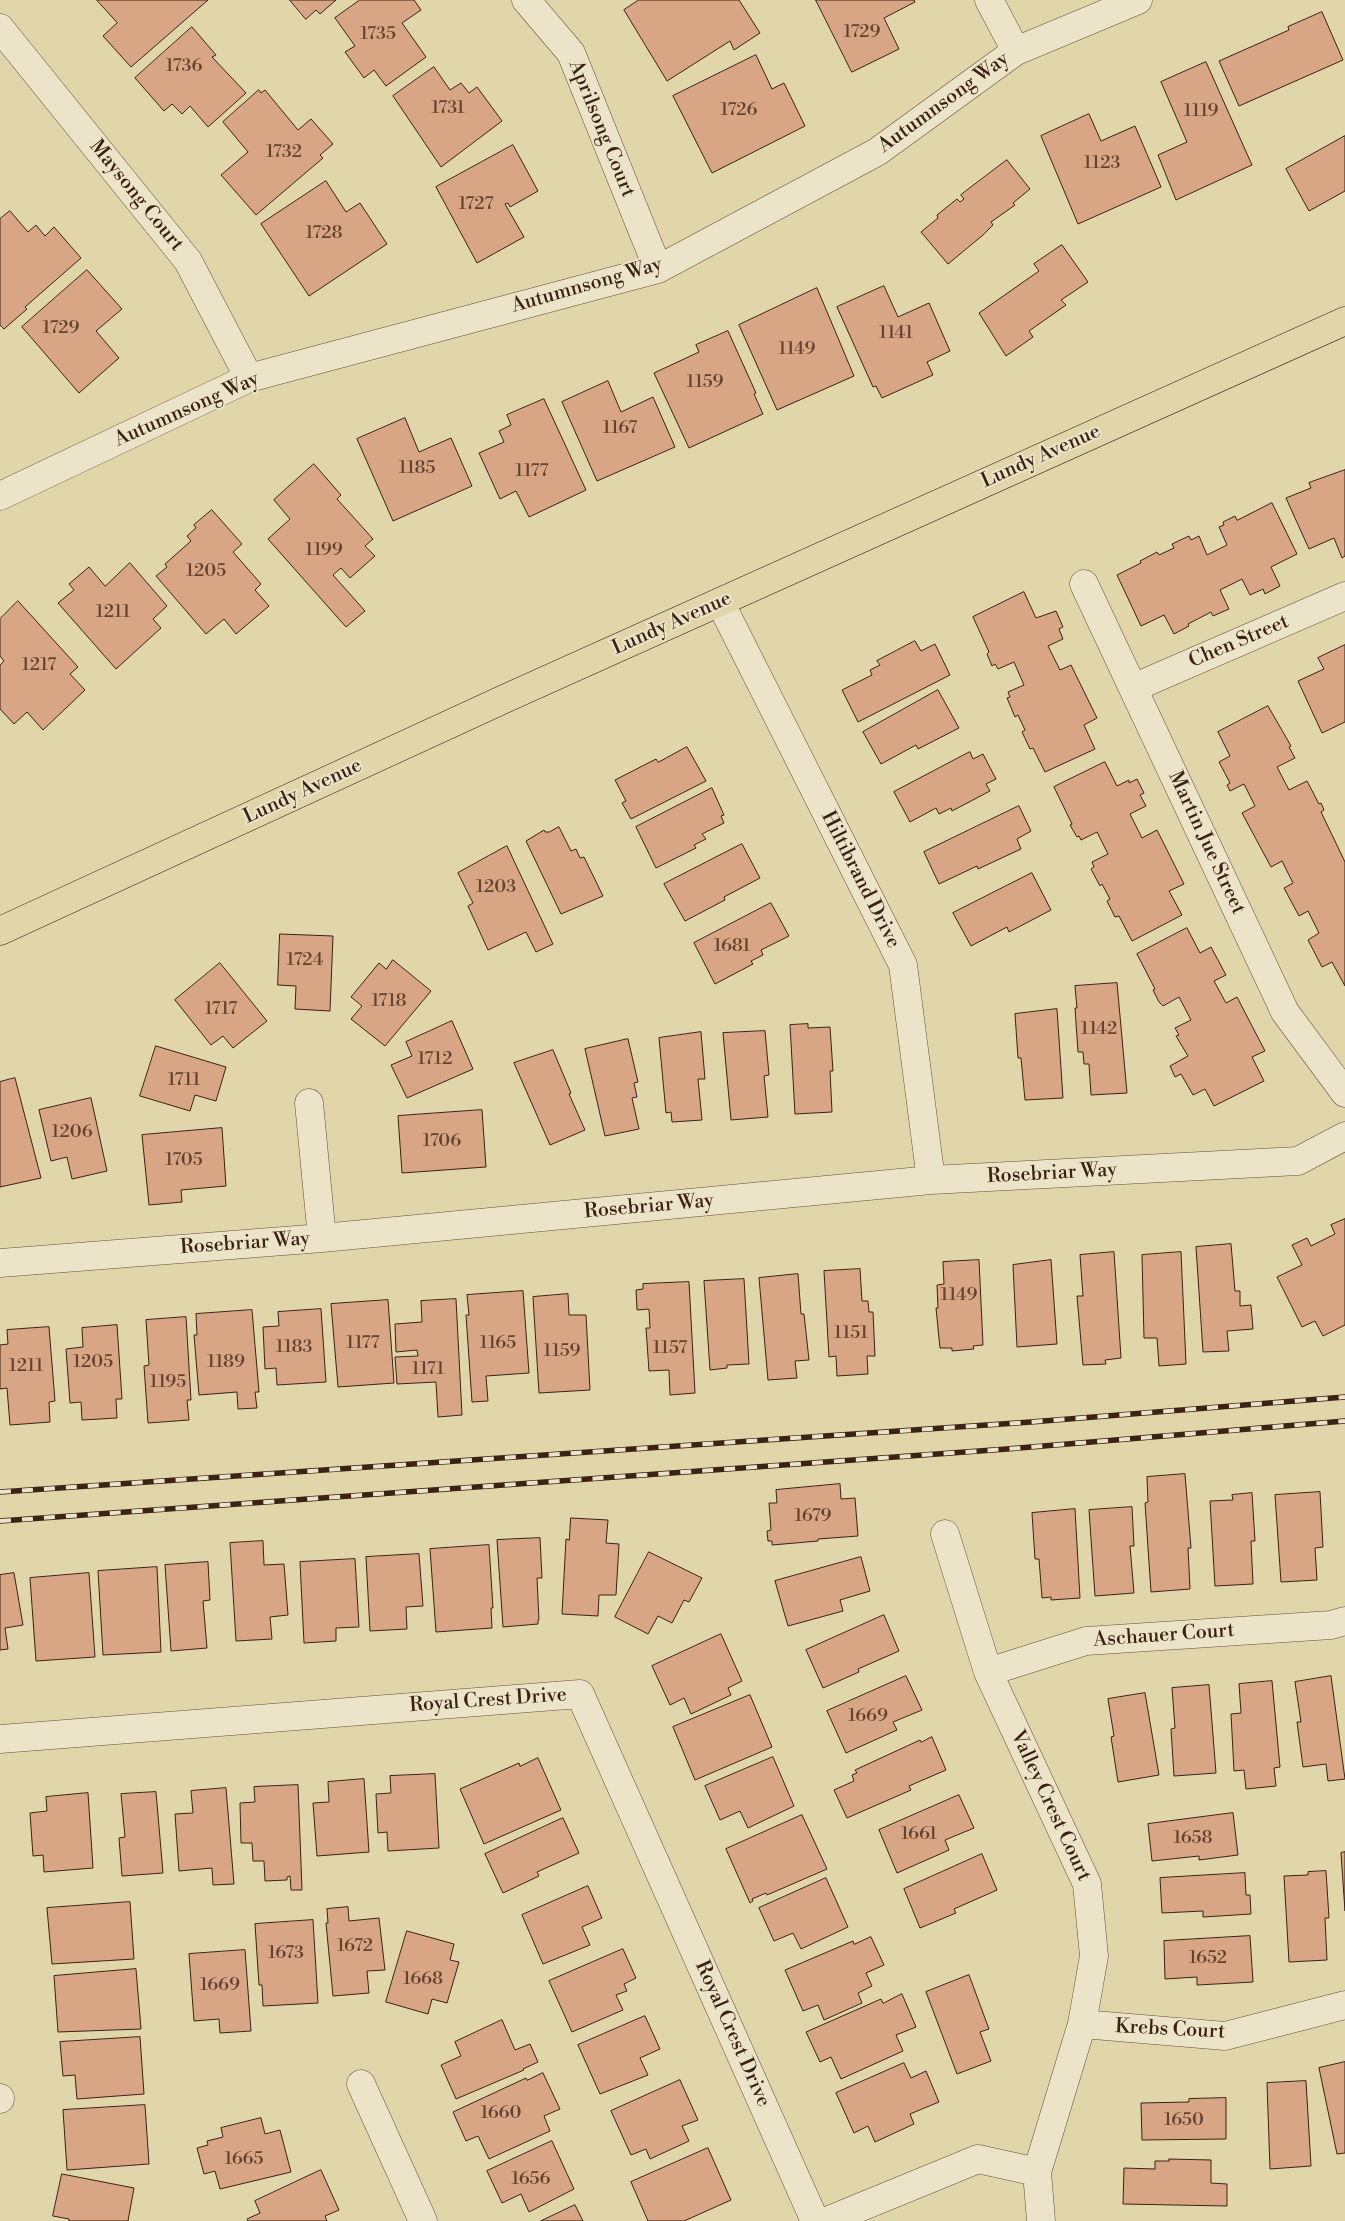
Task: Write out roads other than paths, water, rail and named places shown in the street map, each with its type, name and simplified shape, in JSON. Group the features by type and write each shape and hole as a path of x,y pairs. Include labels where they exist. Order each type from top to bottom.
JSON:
{"main road":[{"name":"Lundy Avenue","path":"0,930 720,602 1345,321"}],"street":[{"name":"Aprilsong Court","path":"526,0 571,53 658,269"},
{"path":"989,0 1016,51"},
{"name":"Autumnsong Way","path":"0,496 249,378 658,269 877,152 1016,51 1138,0"},
{"name":"Maysong Court","path":"0,28 188,261 249,378"},
{"name":"Martin Jue Street","path":"1084,584 1286,1012 1345,1093"},
{"name":"Chen Street","path":"1133,688 1345,596"},
{"name":"Hiltibrand Drive","path":"720,602 903,965 930,1180"},
{"path":"308,1104 322,1238"},
{"name":"Rosebriar Way","path":"0,1263 322,1238 930,1180 1298,1161 1345,1136"},
{"name":"Valley Crest Court","path":"945,1534 988,1672 1087,1884 1094,1956 1082,2024 1037,2172"},
{"name":"Aschauer Court","path":"988,1672 1086,1642 1331,1624 1345,1621"},
{"name":"Royal Crest Drive","path":"0,1739 580,1694 816,2221"},
{"name":"Krebs Court","path":"1082,2024 1225,2036 1345,2005"},
{"path":"360,2084 423,2221"},
{"path":"827,2221 978,2159 1037,2172 1041,2221"}],"railway":[{"path":"0,1492 1031,1422 1345,1397"},
{"path":"0,1521 1007,1449 1345,1421"}]}
